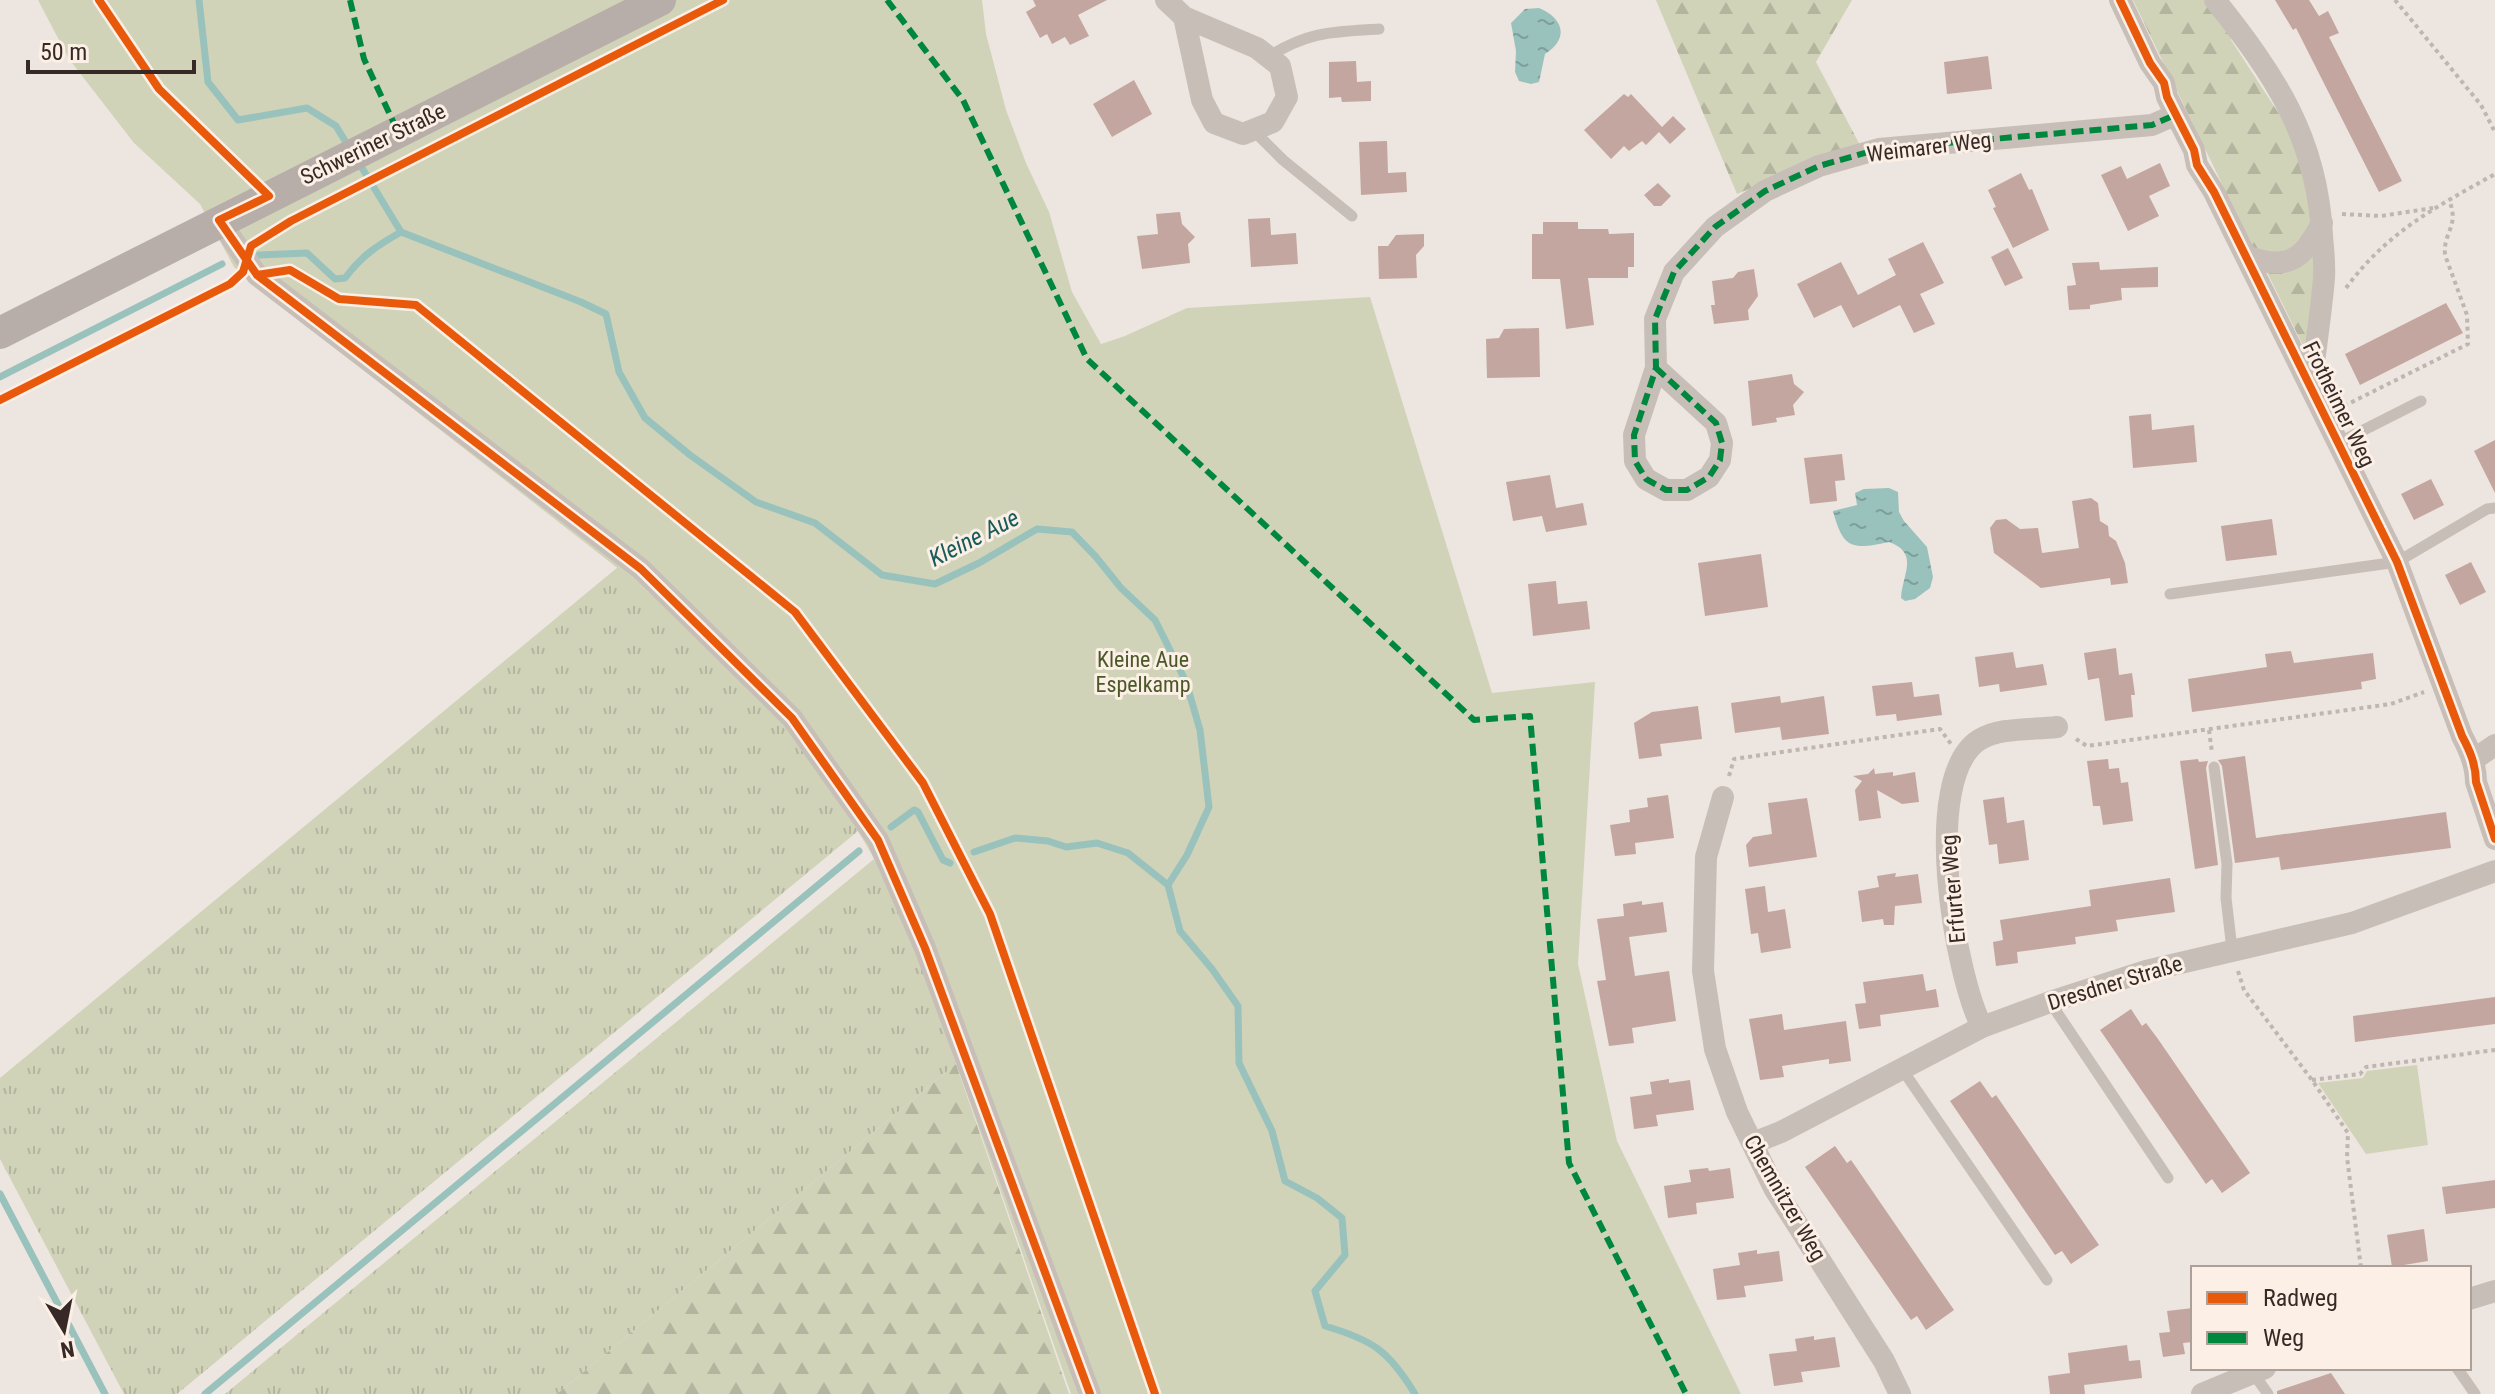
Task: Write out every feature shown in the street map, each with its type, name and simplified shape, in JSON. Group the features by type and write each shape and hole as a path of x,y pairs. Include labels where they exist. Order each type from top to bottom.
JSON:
{"street":[{"name":"Schweriner Straße","path":"0,333 660,0"},
{"path":"1166,0 1184,17 1257,48 1280,66 1287,97 1273,122 1243,134 1214,123 1202,100 1184,17"},
{"name":"Frotheimer Weg","path":"2120,0 2150,63 2164,83 2167,97 2194,150 2204,178 2214,192 2397,562 2473,760 2476,782 2495,839"},
{"name":"Frotheimer Weg","path":"2215,0 2256,51 2293,114 2314,170 2326,219 2324,275 2311,387"},
{"name":"Weimarer Weg","path":"1656,368 1716,423 1722,443 1720,460 1709,477 1687,490 1666,490 1646,479 1635,461 1634,435 1656,368 1655,319 1674,272 1715,227 1765,191 1819,166 1879,149 2152,125 2175,115"},
{"path":"2246,256 2275,265 2287,262 2302,254 2326,219"},
{"path":"219,220 257,275 641,569 792,718 878,840 925,948 1090,1394"},
{"path":"1964,757 1976,741 1992,734 2057,727"},
{"path":"2473,760 2495,745"},
{"name":"Erfurter Weg","path":"1964,757 1952,782 1946,838 1953,926 1966,991 1982,1027"},
{"name":"Chemnitzer Weg","path":"1723,797 1706,857 1703,971 1715,1049 1737,1112 1774,1188 1884,1361 1900,1394"},
{"name":"Dresdner Straße","path":"1753,1143 1781,1132 1982,1027 2050,1002 2146,971 2352,923 2495,871"},
{"path":"2471,1298 2495,1291"},
{"path":"2202,1394 2259,1370"}],"lane":[{"path":"1268,57 1313,34 1379,29"},
{"path":"1253,130 1283,160 1352,216"},
{"path":"2338,443 2421,401"},
{"path":"2170,594 2397,562 2487,509 2495,508"},
{"path":"2214,767 2227,864 2226,898 2232,949"},
{"path":"2050,1002 2168,1178"},
{"path":"1902,1069 2047,1280"},
{"path":"2259,1370 2268,1394"},
{"path":"2458,1370 2475,1394"}],"path":[{"path":"2395,0 2481,105 2495,132"},
{"path":"2319,313 2330,311 2385,242 2435,207 2495,174"},
{"path":"2337,409 2468,344 2467,315 2445,255 2454,213 2449,200"},
{"path":"2326,219 2381,216 2435,207"},
{"path":"2057,727 2087,746 2391,704 2443,685"},
{"path":"1723,797 1734,759 1940,729 1964,757"},
{"path":"2209,729 2214,767"},
{"path":"2232,949 2244,990 2348,1133 2347,1157 2361,1266"},
{"path":"2312,1080 2360,1074 2366,1067 2495,1050"}],"green space":[{"name":"Kleine Aue Espelkamp","path":"38,0 982,0 986,34 1006,110 1049,212 1072,292 1101,344 1187,308 1370,297 1492,693 1595,682 1578,964 1617,1141 1741,1394 1071,1394 903,919 872,855 809,760 734,671 647,591 234,267 200,204 134,143 69,59"},
{"path":"1656,0 1852,0 1816,62 1861,147 1817,161 1737,194"},
{"path":"2133,0 2207,0 2232,31 2231,40 2285,123 2315,222 2281,258 2254,250"},
{"path":"2317,246 2308,356 2265,268"},
{"path":"618,567 699,634 784,723 858,831 177,1394 124,1394 0,1159 0,1078"},
{"path":"874,859 915,945 956,1064 557,1394 225,1394"},
{"path":"956,1064 1069,1394 557,1394"},
{"path":"2417,1065 2428,1145 2366,1154 2318,1083 2363,1078 2367,1071"}],"water":[{"path":"1539,8 1554,17 1560,35 1553,48 1545,54 1539,82 1531,84 1519,81 1515,72 1516,51 1511,23 1525,9"},
{"path":"1889,488 1898,492 1899,512 1927,547 1933,577 1930,588 1915,599 1905,601 1901,598 1907,566 1904,552 1889,542 1866,546 1851,544 1841,533 1833,511 1857,505 1855,493 1864,489"}],"building":[{"path":"1033,0 1107,0 1078,15 1089,36 1070,45 1065,37 1052,44 1047,34 1040,38 1026,12 1036,6"},
{"path":"2275,0 2309,0 2319,16 2328,11 2339,33 2329,37 2402,181 2379,192 2296,28 2293,30"},
{"path":"1988,56 1992,89 1947,94 1944,62"},
{"path":"1356,61 1357,82 1371,81 1371,101 1342,102 1341,97 1329,98 1329,62"},
{"path":"1134,80 1152,114 1112,137 1093,104"},
{"path":"1624,94 1628,97 1631,94 1662,127 1673,116 1686,129 1670,144 1659,132 1646,145 1642,141 1629,151 1624,146 1611,159 1584,130"},
{"path":"1387,141 1388,173 1406,172 1407,192 1361,195 1359,142"},
{"path":"2160,163 2170,186 2149,196 2159,216 2128,231 2101,175 2121,166 2127,179"},
{"path":"2021,173 2029,190 2032,189 2049,230 2013,248 1993,208 1996,207 1988,190"},
{"path":"1658,183 1671,196 1661,206 1654,206 1644,195"},
{"path":"1180,212 1182,224 1195,237 1188,244 1190,263 1142,269 1137,236 1158,234 1156,214"},
{"path":"1270,218 1271,235 1296,233 1298,264 1251,267 1248,219"},
{"path":"1543,222 1578,222 1578,229 1608,229 1609,234 1634,233 1634,267 1628,267 1628,278 1588,278 1594,325 1566,329 1560,279 1532,279 1532,234 1543,234"},
{"path":"1424,234 1424,246 1416,255 1417,278 1379,279 1378,246 1388,246 1396,235"},
{"path":"1923,242 1944,283 1920,294 1935,324 1914,333 1900,305 1853,328 1841,305 1814,318 1797,284 1841,262 1858,295 1896,275 1888,259"},
{"path":"2008,248 2023,278 2005,286 1991,257"},
{"path":"2099,262 2100,270 2158,267 2158,287 2121,288 2122,300 2090,305 2090,309 2069,310 2067,286 2076,285 2072,263"},
{"path":"1754,269 1758,296 1748,310 1749,320 1714,324 1712,281 1733,278 1738,272"},
{"path":"2446,303 2463,333 2360,385 2345,354"},
{"path":"1539,328 1540,377 1487,378 1486,339 1499,338 1504,329"},
{"path":"1792,374 1794,384 1804,392 1793,405 1795,415 1752,426 1748,381"},
{"path":"2151,414 2152,430 2194,425 2197,462 2133,468 2129,416"},
{"path":"2495,440 2495,493 2474,451"},
{"path":"1842,454 1845,480 1835,481 1837,501 1810,504 1804,458"},
{"path":"1550,475 1556,508 1583,503 1587,525 1546,532 1542,516 1513,521 1506,482"},
{"path":"2431,479 2444,505 2414,520 2401,494"},
{"path":"2091,498 2098,503 2100,521 2108,526 2109,536 2116,541 2125,563 2128,583 2111,585 2110,578 2041,588 1994,553 1990,528 1996,520 2006,519 2020,529 2038,528 2042,553 2079,548 2072,501"},
{"path":"2272,519 2277,555 2226,561 2221,526"},
{"path":"1761,554 1768,607 1705,616 1698,563"},
{"path":"2471,562 2486,592 2460,605 2445,575"},
{"path":"1556,581 1558,604 1587,601 1590,629 1533,636 1528,584"},
{"path":"2116,648 2119,675 2132,673 2135,695 2131,695 2133,717 2105,721 2099,678 2088,680 2084,653"},
{"path":"2291,651 2294,663 2373,653 2376,679 2361,682 2362,689 2192,712 2188,679 2267,667 2265,654"},
{"path":"2013,652 2016,668 2043,664 2047,685 2000,692 1999,684 1979,687 1975,657"},
{"path":"1912,682 1914,697 1939,694 1942,715 1897,721 1896,714 1876,716 1872,686"},
{"path":"1780,696 1781,703 1824,696 1829,734 1782,740 1780,727 1735,733 1731,703"},
{"path":"1698,706 1702,739 1660,744 1662,756 1639,759 1634,723 1652,712"},
{"path":"2245,756 2256,838 2446,812 2451,848 2281,870 2279,857 2235,863 2222,766 2218,760"},
{"path":"2108,759 2109,769 2119,768 2121,783 2128,782 2133,821 2103,825 2100,806 2093,806 2087,761"},
{"path":"2198,759 2199,762 2208,761 2206,768 2218,865 2195,869 2180,761"},
{"path":"1874,768 1875,774 1893,772 1893,776 1915,772 1919,802 1902,804 1877,790 1881,818 1859,821 1855,790 1862,781 1853,776 1868,774"},
{"path":"1668,795 1674,838 1635,843 1636,854 1615,856 1610,825 1630,822 1629,810 1648,807 1647,798"},
{"path":"2004,797 2007,823 2024,820 2029,860 1999,864 1997,844 1989,845 1983,800"},
{"path":"1807,798 1817,857 1749,867 1746,845 1753,837 1772,834 1768,803"},
{"path":"1896,873 1895,877 1918,874 1922,903 1895,906 1894,925 1884,925 1883,919 1862,922 1858,891 1879,887 1877,876"},
{"path":"2170,878 2175,912 2116,920 2118,931 2075,937 2076,944 2017,952 2018,963 1996,966 1993,942 2003,940 2000,920 2091,906 2089,890"},
{"path":"1765,886 1768,912 1785,909 1791,948 1761,953 1758,933 1751,934 1745,889"},
{"path":"1642,901 1642,905 1663,902 1667,932 1629,937 1635,976 1669,971 1676,1021 1632,1028 1634,1043 1609,1046 1597,981 1606,980 1597,919 1624,916 1623,904"},
{"path":"1923,974 1926,991 1936,989 1939,1007 1880,1015 1881,1026 1859,1029 1855,1004 1866,1003 1863,982"},
{"path":"2495,997 2495,1024 2355,1042 2353,1016"},
{"path":"2131,1009 2142,1026 2146,1023 2158,1039 2250,1173 2222,1193 2212,1179 2206,1184 2100,1030"},
{"path":"1782,1014 1784,1030 1846,1021 1851,1061 1829,1064 1829,1059 1782,1066 1784,1077 1760,1080 1749,1019"},
{"path":"1669,1079 1669,1083 1690,1080 1694,1110 1656,1115 1658,1126 1634,1129 1630,1097 1652,1094 1650,1082"},
{"path":"1980,1081 1992,1098 1996,1095 2099,1245 2071,1264 2062,1251 2055,1255 1950,1101"},
{"path":"1835,1146 1847,1163 1851,1160 1954,1310 1926,1330 1917,1316 1911,1320 1805,1167"},
{"path":"1708,1168 1709,1171 1730,1168 1734,1198 1696,1203 1697,1214 1668,1218 1664,1186 1691,1182 1689,1170"},
{"path":"2495,1180 2495,1208 2446,1214 2442,1187"},
{"path":"2424,1229 2428,1261 2392,1266 2387,1235"},
{"path":"1757,1250 1757,1254 1779,1251 1783,1281 1744,1286 1746,1297 1717,1300 1713,1269 1740,1265 1738,1253"},
{"path":"2191,1308 2191,1342 2183,1343 2185,1354 2163,1357 2159,1333 2170,1332 2167,1311"},
{"path":"1814,1336 1814,1340 1835,1337 1840,1367 1801,1372 1803,1382 1774,1386 1769,1354 1797,1351 1795,1339"},
{"path":"2127,1345 2129,1361 2140,1360 2142,1378 2084,1385 2085,1394 2050,1394 2048,1376 2070,1373 2068,1353"},
{"path":"2331,1373 2345,1394 2277,1394 2277,1391"}],"waterway":[{"name":"Kleine Aue","path":"199,0 208,82 238,120 307,108 336,126 350,149"},
{"name":"Kleine Aue","path":"359,163 401,232 606,314 619,372 645,418 756,502 815,523 882,575 935,584 1037,529 1072,532 1121,588 1155,620 1186,682 1200,730 1209,807 1187,855 1168,885 1180,931 1238,1006 1239,1063 1272,1131 1285,1181 1317,1198 1342,1218 1345,1255 1315,1291 1325,1326 1356,1336 1378,1349 1397,1367 1415,1394"},
{"path":"259,255 307,253 335,279 345,278 370,252 401,232"},
{"path":"0,377 222,264"},
{"path":"891,827 914,810 918,812 943,860 950,863"},
{"path":"974,852 1015,838 1048,841 1066,847 1097,843 1128,853 1168,885"},
{"path":"205,1394 859,851"},
{"path":"0,1194 105,1394"}],"marked path":[{"path":"350,0 364,59 398,132"},
{"path":"887,0 963,100 1087,359 1474,720 1530,716 1569,1163 1686,1394"},
{"path":"1656,368 1716,423 1722,443 1720,460 1709,477 1687,490 1666,490 1646,479 1635,461 1634,435 1656,368 1655,319 1674,272 1715,227 1765,191 1819,166 1879,149 2152,125 2175,115"}],"cycle path":[{"path":"99,0 159,89 269,196 219,220 257,275 641,569 792,718 878,840 925,948 1090,1394"},
{"path":"0,400 230,284 243,272 251,246 291,221 723,0"},
{"path":"2120,0 2150,63 2164,83 2167,97 2194,150 2197,165 2214,192 2397,562 2472,758 2476,782 2495,839"},
{"path":"257,275 290,270 339,299 416,305 795,612 923,783 990,914 1155,1394"}]}
